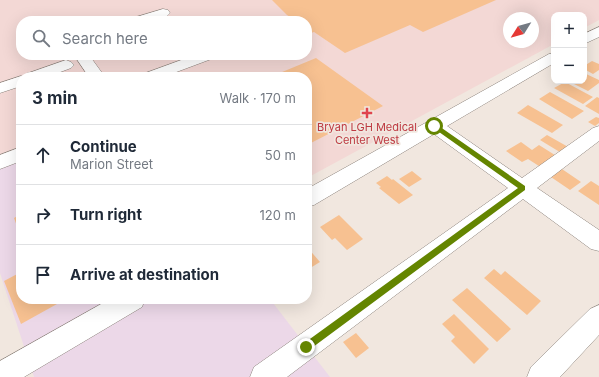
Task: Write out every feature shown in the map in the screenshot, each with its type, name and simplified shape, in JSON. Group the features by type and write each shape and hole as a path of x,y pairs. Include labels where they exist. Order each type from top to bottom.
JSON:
{"street":[{"path":"154,16 163,13"},
{"path":"587,38 599,31"},
{"path":"312,196 551,59"},
{"path":"85,60 93,72"},
{"path":"163,72 195,60"},
{"path":"46,72 66,65"},
{"path":"0,88 16,83"},
{"path":"434,126 599,242"},
{"path":"264,377 599,132"},
{"path":"0,162 16,156"},
{"path":"0,376 124,304"},
{"path":"541,377 599,317"}],"shaded area":[{"name":"Bryan LGH Medical Center West","path":"0,0 599,0 599,20 587,26 587,12 551,12 551,46 312,175 312,72 16,72 16,151 0,157"},
{"path":"16,156 16,304 112,304 115,310 125,304 274,304 330,377 34,377 0,273 0,162"}],"building":[{"path":"272,0 496,0 423,32 410,25 345,53 314,32 312,33 312,16 287,15"},
{"path":"316,58 383,106 312,142 312,72 282,72"},
{"path":"592,61 599,64 599,70 593,74 587,71 587,64"},
{"path":"587,74 599,80 599,83 588,91 574,84 587,84"},
{"path":"561,84 569,84 593,97 583,104 554,88"},
{"path":"550,92 584,111 572,119 539,99"},
{"path":"597,97 599,98 599,114 585,106"},
{"path":"528,105 563,125 552,133 517,113"},
{"path":"596,117 599,118 599,123 595,126 588,122"},
{"path":"547,135 570,148 563,154 540,140"},
{"path":"521,142 532,150 539,145 558,157 542,168 528,159 522,162 506,151"},
{"path":"559,167 581,182 570,190 548,175"},
{"path":"412,171 422,179 409,187 399,179"},
{"path":"387,176 413,195 399,204 379,188 381,187 376,183"},
{"path":"591,181 599,186 599,205 578,191"},
{"path":"339,215 363,239 347,250 335,238 332,240 320,227"},
{"path":"312,253 320,262 312,267"},
{"path":"494,269 501,275 505,271 541,301 527,315 484,278"},
{"path":"16,275 16,304 57,304 21,324 4,281"},
{"path":"467,288 511,329 497,342 452,300"},
{"path":"454,314 489,349 474,364 451,341 455,337 442,324"},
{"path":"356,333 369,348 356,358 343,342"}],"place":[{"name":"Bryan LGH Medical Center West","path":"367,113"}],"route":[{"path":"306,347 523,188 434,126"}]}
